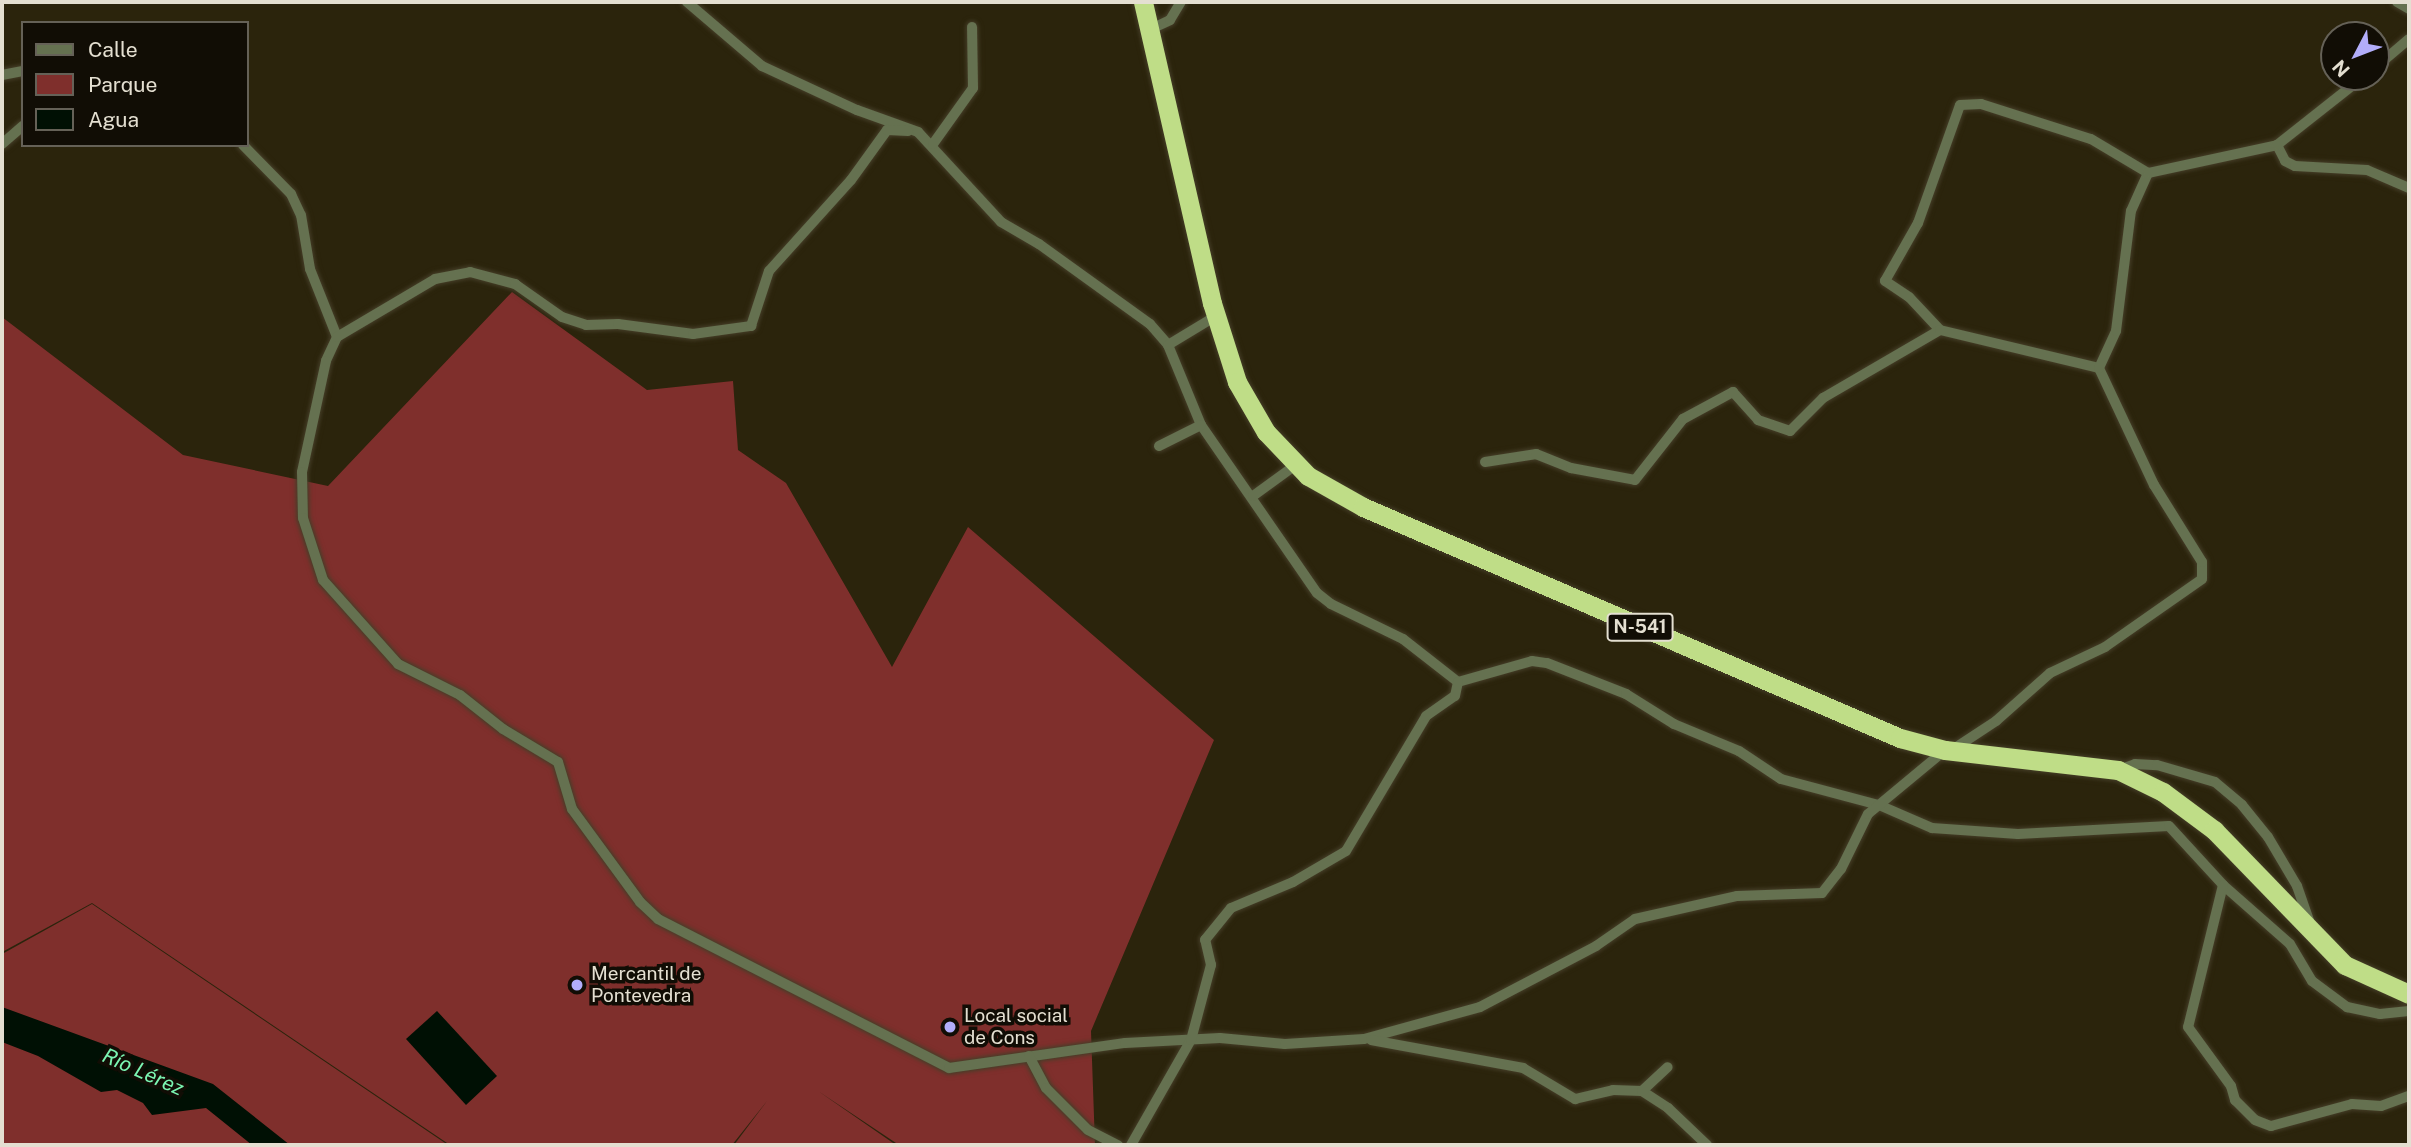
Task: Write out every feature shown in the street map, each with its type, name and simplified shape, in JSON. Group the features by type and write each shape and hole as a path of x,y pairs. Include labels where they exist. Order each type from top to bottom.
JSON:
{"highway":[{"name":"N-541","path":"1143,2 1216,316 1237,382 1266,432 1308,476 1363,507 1837,712 1948,750 2118,770 2163,792 2205,823 2312,935 2345,965 2409,993"}],"street":[{"path":"687,2 762,66 857,110 918,132 933,144 1001,222 1039,244 1126,307 1168,345 1201,425 1253,496 1317,593 1331,604 1403,639 1458,682"},
{"path":"1151,30 1170,20 1181,2"},
{"path":"2397,2 2409,9"},
{"path":"933,144 973,88 972,27"},
{"path":"2390,55 2409,39"},
{"path":"2,75 21,71"},
{"path":"2099,368 1940,330 1909,297 1885,281 1918,223 1960,105 1981,104 2091,139 2148,173 2257,153 2277,145 2346,91"},
{"path":"2,144 21,128"},
{"path":"918,132 891,129 883,135 851,180 769,271 751,326 693,334 618,324 586,325 562,317 515,284 470,272 435,279 337,337 326,361 302,472 303,518 323,580 398,664 460,695 503,729 558,762 572,809 640,902 658,919 948,1068 1029,1056 1191,1040 1285,1044 1364,1039 1410,1044 1523,1068 1575,1099 1613,1090 1642,1091 1668,1108 1707,1145"},
{"path":"2277,145 2285,160 2295,166"},
{"path":"245,147 291,194 301,215 313,279 337,337"},
{"path":"2257,153 2295,166 2367,170 2409,188"},
{"path":"1364,1039 1480,1007 1596,946 1635,919 1737,896 1822,893 1841,869 1868,814 1948,750 1996,721 2050,673 2105,647 2202,579 2202,562 2154,485 2099,368 2116,331 2131,211 2148,173"},
{"path":"1168,345 1216,316"},
{"path":"1485,462 1536,454 1571,468 1635,480 1683,419 1733,392 1758,420 1790,431 1823,398 1940,330"},
{"path":"1159,446 1201,425"},
{"path":"1253,496 1297,464"},
{"path":"1458,682 1532,661 1547,663 1626,694 1674,724 1740,751 1781,779 1879,806 1932,828 2018,834 2169,826 2223,885 2290,944 2312,981 2347,1007 2380,1014 2409,1011"},
{"path":"1131,1145 1191,1040 1211,965 1205,940 1231,908 1293,882 1346,851 1426,716 1455,696 1458,682"},
{"path":"2118,770 2135,764 2157,765 2215,782 2242,805 2267,837 2297,886 2312,920 2312,935"},
{"path":"2223,885 2188,1027 2231,1086 2235,1101 2255,1120 2271,1126 2352,1104 2381,1106 2409,1096"},
{"path":"1029,1056 1046,1088 1088,1130 1118,1145"},
{"path":"1642,1091 1668,1067"}],"green space":[{"path":"512,292 647,390 733,381 738,450 786,483 892,667 968,527 1214,740 1091,1031 1095,1145 899,1145 818,1091 896,1145 734,1145 767,1101 732,1145 450,1145 92,903 4,951 2,317 183,455 328,486"},
{"path":"92,904 448,1145 2,1145 2,950 4,953"}],"water":[{"name":"Río Lérez","path":"2,1007 213,1084 290,1145 252,1145 206,1108 152,1115 143,1103 117,1090 101,1092 38,1056 2,1042"},
{"path":"437,1011 497,1076 466,1105 406,1039"}],"place":[{"name":"Mercantil de Pontevedra","path":"577,985"},
{"name":"Local social de Cons","path":"950,1027"}]}
